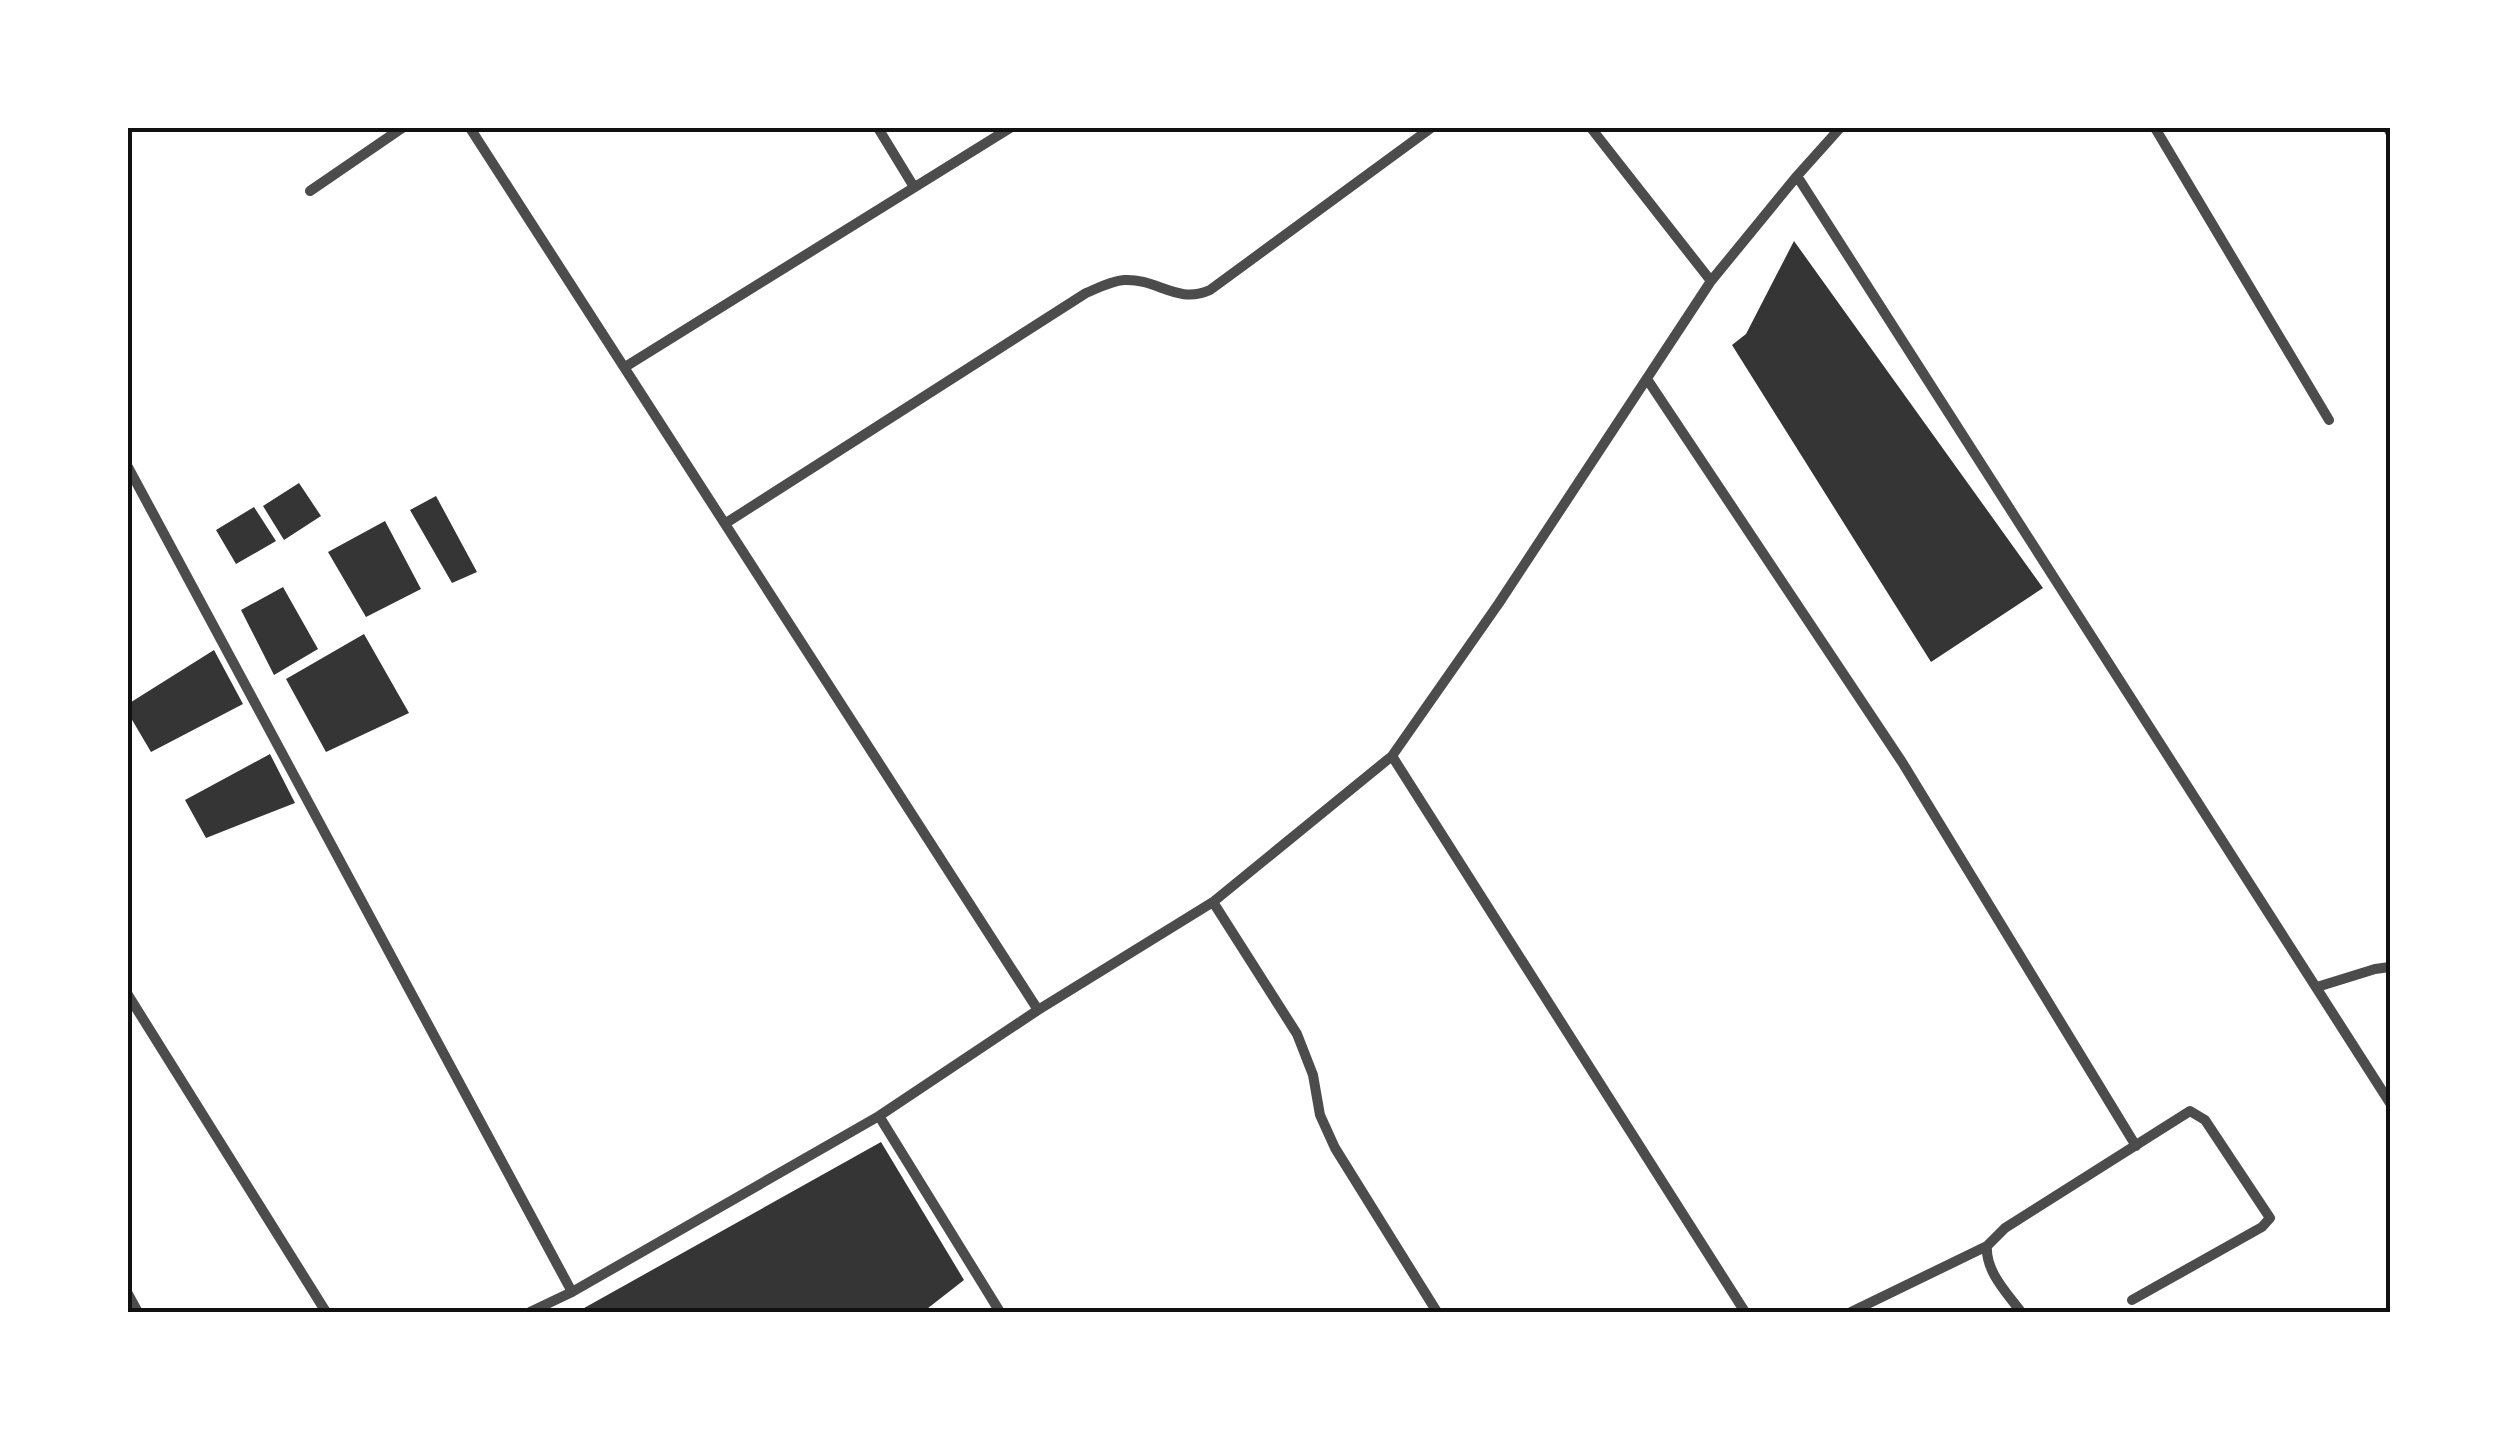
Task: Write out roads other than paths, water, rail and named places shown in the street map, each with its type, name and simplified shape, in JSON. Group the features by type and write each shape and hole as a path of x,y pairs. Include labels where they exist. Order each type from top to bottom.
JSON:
{"street":[{"path":"310,191 402,128"},
{"path":"470,128 1038,1010"},
{"path":"878,128 914,186"},
{"path":"625,367 1010,128"},
{"path":"726,523 1086,294 1122,280 1138,281 1184,296 1198,296 1210,290 1430,128"},
{"path":"1591,128 1711,281"},
{"path":"530,1312 572,1292 879,1116 1038,1010 1214,902 1392,756 1499,603 1711,281 1840,128"},
{"path":"2154,128 2329,420"},
{"path":"1797,176 2390,1103"},
{"path":"1646,379 1902,762 2136,1146"},
{"path":"129,472 572,1292"},
{"path":"1392,756 1746,1312"},
{"path":"1214,902 1297,1034 1314,1075 1320,1114 1335,1148 1437,1312"},
{"path":"2317,987 2390,967"},
{"path":"128,995 326,1312"},
{"path":"1851,1312 1987,1246 2005,1228 2190,1111 2205,1120 2270,1218 2262,1227 2132,1300"},
{"path":"879,1116 1000,1312"},
{"path":"1987,1246 1986,1258 1994,1274 2021,1312"}],"lane":[{"path":"128,1292 140,1312"}]}
